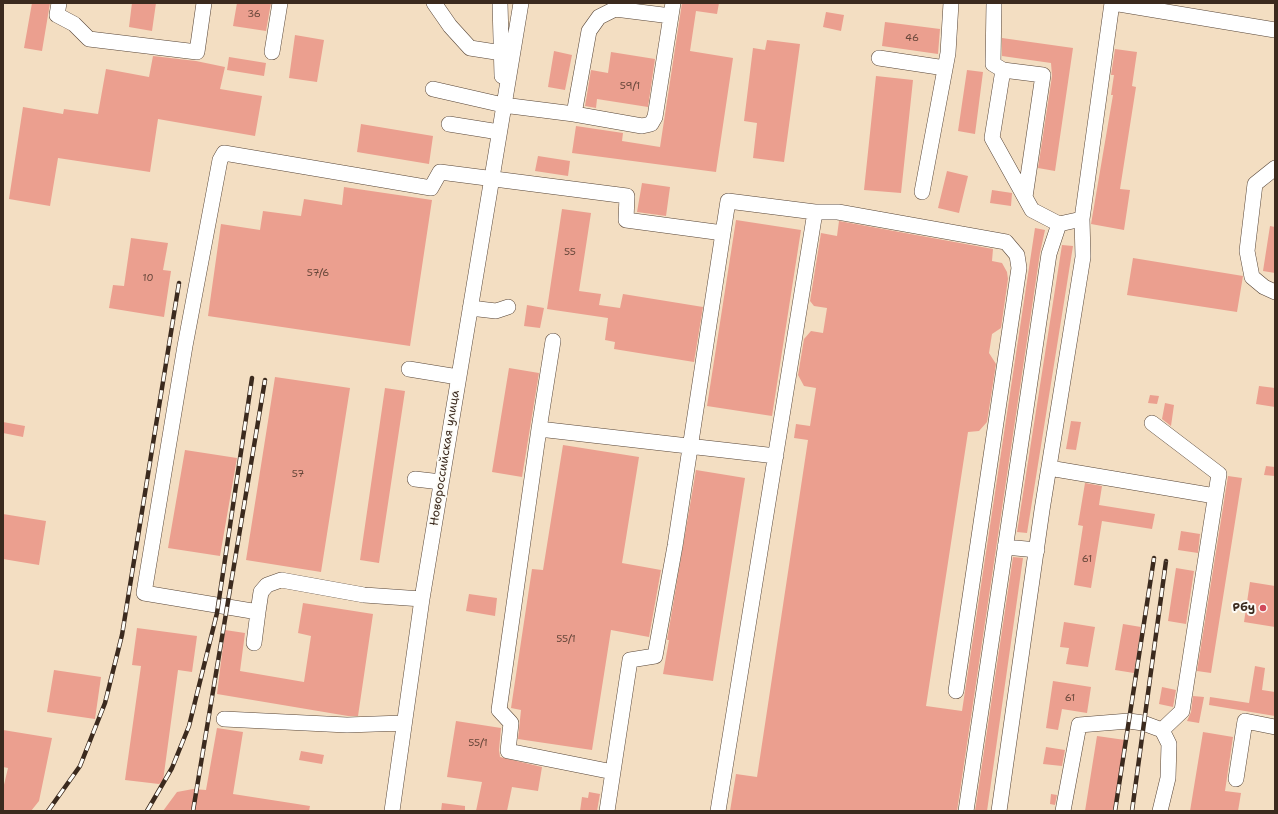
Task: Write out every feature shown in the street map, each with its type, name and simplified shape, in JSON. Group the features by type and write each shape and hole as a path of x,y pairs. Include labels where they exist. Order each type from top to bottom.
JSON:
{"street":[{"path":"59,3 57,15 74,24 89,39 197,52 204,3"},
{"path":"272,52 280,3"},
{"path":"434,3 450,26 470,48 502,53"},
{"path":"500,3 503,105"},
{"path":"503,105 521,3"},
{"path":"922,192 945,68 952,3"},
{"path":"994,3 993,64 1003,70 1043,75 1024,197"},
{"path":"999,811 1036,550 1083,257 1082,219 1112,3 1275,30"},
{"path":"433,89 503,105 574,114 642,126 651,124 655,117 672,10 615,9 599,17 589,31 574,114"},
{"path":"879,58 945,68"},
{"path":"1003,70 992,138 1032,210 1059,224 1082,219"},
{"name":"Новороссийская улица","path":"392,811 403,723 422,599 503,105"},
{"path":"449,124 499,132"},
{"path":"258,612 144,593 185,346 220,160 224,153 431,188 440,172 627,196 626,220 723,233"},
{"path":"1275,168 1255,184 1247,251 1252,277 1264,287 1275,292"},
{"path":"607,811 630,660 655,656 675,546 728,201 815,212 838,212 1006,242 1017,255 1019,268 1015,304 988,467 956,691"},
{"path":"718,811 815,212"},
{"path":"966,811 1049,254 1059,224"},
{"path":"470,308 496,311 508,307"},
{"path":"553,341 538,428 500,710 512,723 508,751 613,772"},
{"path":"409,369 458,377"},
{"path":"1152,423 1219,474 1182,711 1162,730"},
{"path":"538,428 776,456"},
{"path":"1049,468 1215,496"},
{"path":"415,479 441,482"},
{"path":"1006,546 1036,550"},
{"path":"254,643 260,592 267,585 282,580 364,595 422,599"},
{"path":"224,719 347,725 403,723"},
{"path":"1063,811 1079,724 1129,721 1143,723 1162,730 1169,744 1168,778 1160,811"},
{"path":"1236,779 1245,721 1275,727"}],"building":[{"path":"32,3 50,3 42,51 24,48"},
{"path":"132,3 156,3 152,31 129,27"},
{"path":"237,3 271,3 266,31 233,26"},
{"path":"682,3 719,3 717,14 696,11 690,51 733,58 716,172 572,153 576,126 623,133 622,141 660,147"},
{"path":"826,12 844,15 841,31 823,27"},
{"path":"885,22 940,29 938,54 882,46"},
{"path":"295,35 324,40 317,82 289,78"},
{"path":"1002,38 1073,48 1055,171 1038,168 1052,76 1051,63 1002,56"},
{"path":"767,40 800,44 784,162 753,158 757,123 744,121 753,48 765,50"},
{"path":"1115,49 1137,52 1132,86 1136,87 1120,189 1130,190 1124,230 1091,224 1113,95 1111,95 1114,75 1111,75"},
{"path":"554,51 572,55 565,90 548,87"},
{"path":"611,52 655,59 648,107 597,99 596,108 585,106 591,70 608,73"},
{"path":"153,56 196,61 225,67 220,89 262,96 255,136 158,119 150,172 58,158 50,206 9,199 23,107 63,114 64,109 98,114 106,69 149,77"},
{"path":"229,57 266,63 264,76 227,70"},
{"path":"967,70 983,72 975,134 958,131"},
{"path":"876,76 913,80 901,193 864,190"},
{"path":"361,124 433,136 429,164 357,152"},
{"path":"538,156 570,161 568,176 535,171"},
{"path":"947,171 968,176 959,213 938,208"},
{"path":"642,183 670,187 666,216 637,212"},
{"path":"344,187 432,200 410,346 208,316 221,224 260,230 263,211 301,216 304,199 342,205"},
{"path":"992,190 1012,193 1011,206 990,203"},
{"path":"562,209 591,213 579,291 601,294 599,305 620,308 623,294 703,307 694,362 614,349 615,342 605,340 608,318 547,309"},
{"path":"736,220 801,230 772,416 707,406"},
{"path":"839,221 993,249 992,261 1002,263 1007,272 1008,279 1001,328 992,334 989,353 996,364 987,422 979,431 968,432 926,706 962,711 1035,228 1045,230 1040,253 957,811 730,811 736,774 757,777 808,440 794,438 796,424 810,426 816,388 804,386 798,375 804,339 811,331 823,333 827,308 814,306 810,301 821,233 837,236"},
{"path":"1270,226 1275,227 1275,273 1263,271"},
{"path":"131,238 168,243 163,270 171,271 164,317 109,308 113,285 124,286"},
{"path":"1062,245 1073,246 1027,533 1017,532"},
{"path":"1133,258 1243,276 1237,312 1127,295"},
{"path":"527,305 544,308 540,328 524,326"},
{"path":"509,368 539,373 522,477 492,472"},
{"path":"275,377 350,388 321,572 246,560"},
{"path":"1259,386 1275,388 1275,407 1256,404"},
{"path":"385,388 405,391 379,563 360,560"},
{"path":"1150,395 1159,396 1157,404 1148,403"},
{"path":"1165,403 1174,405 1171,426 1162,419"},
{"path":"1071,421 1081,422 1076,450 1066,449"},
{"path":"3,422 25,426 23,437 3,433"},
{"path":"563,445 639,457 622,563 661,570 649,637 611,630 592,750 518,739 521,710 511,708 532,569 543,570"},
{"path":"185,450 237,458 220,556 168,548"},
{"path":"1266,466 1275,467 1275,476 1264,475"},
{"path":"696,470 745,478 713,681 663,674 669,640 667,640"},
{"path":"1228,476 1242,478 1211,673 1197,671"},
{"path":"1085,483 1102,486 1099,505 1155,514 1152,529 1102,521 1091,588 1074,585 1083,526 1078,525"},
{"path":"3,514 46,521 39,565 3,559"},
{"path":"1181,531 1200,534 1198,553 1178,550"},
{"path":"1013,557 1023,558 987,811 975,811"},
{"path":"1176,568 1194,571 1186,624 1168,621"},
{"path":"1250,582 1275,586 1275,627 1244,622"},
{"path":"469,594 497,598 495,616 466,611"},
{"path":"303,603 373,614 358,716 348,716 217,694 225,630 245,633 240,671 304,682 311,636 298,633"},
{"path":"1064,622 1095,627 1088,667 1066,664 1069,648 1060,647"},
{"path":"1123,624 1141,627 1134,673 1115,670"},
{"path":"137,628 197,636 192,672 178,670 163,781 159,784 125,780 141,666 132,665"},
{"path":"1255,666 1265,668 1262,690 1275,692 1275,716 1209,705 1210,697 1249,703"},
{"path":"54,670 101,677 95,719 47,712"},
{"path":"1053,681 1091,687 1087,713 1062,709 1058,730 1046,728"},
{"path":"1162,687 1176,690 1173,707 1159,704"},
{"path":"1193,696 1204,697 1199,723 1187,721 1191,712"},
{"path":"456,721 501,728 499,750 500,757 542,767 538,791 512,787 507,811 476,811 482,782 447,777"},
{"path":"217,728 243,732 233,794 310,806 309,811 163,811 177,792 193,789 206,790"},
{"path":"3,730 52,738 39,801 31,811 3,811 3,789 8,768 3,767"},
{"path":"1203,732 1233,737 1225,791 1241,793 1238,811 1190,811"},
{"path":"1097,736 1125,740 1114,811 1085,811"},
{"path":"1046,747 1065,750 1062,766 1043,764"},
{"path":"301,751 324,755 322,764 299,760"},
{"path":"589,792 600,794 597,811 580,811 582,797 588,798"},
{"path":"1051,794 1057,795 1055,805 1050,804"},
{"path":"442,803 465,806 465,811 441,811"}],"railway":[{"path":"48,811 80,766 105,703 122,635 179,283"},
{"path":"147,811 172,768 189,726 217,613 252,378"},
{"path":"193,811 265,380"},
{"path":"1115,811 1154,558"},
{"path":"1132,811 1166,561"}],"place":[{"name":"Рбу","path":"1263,608"}]}
